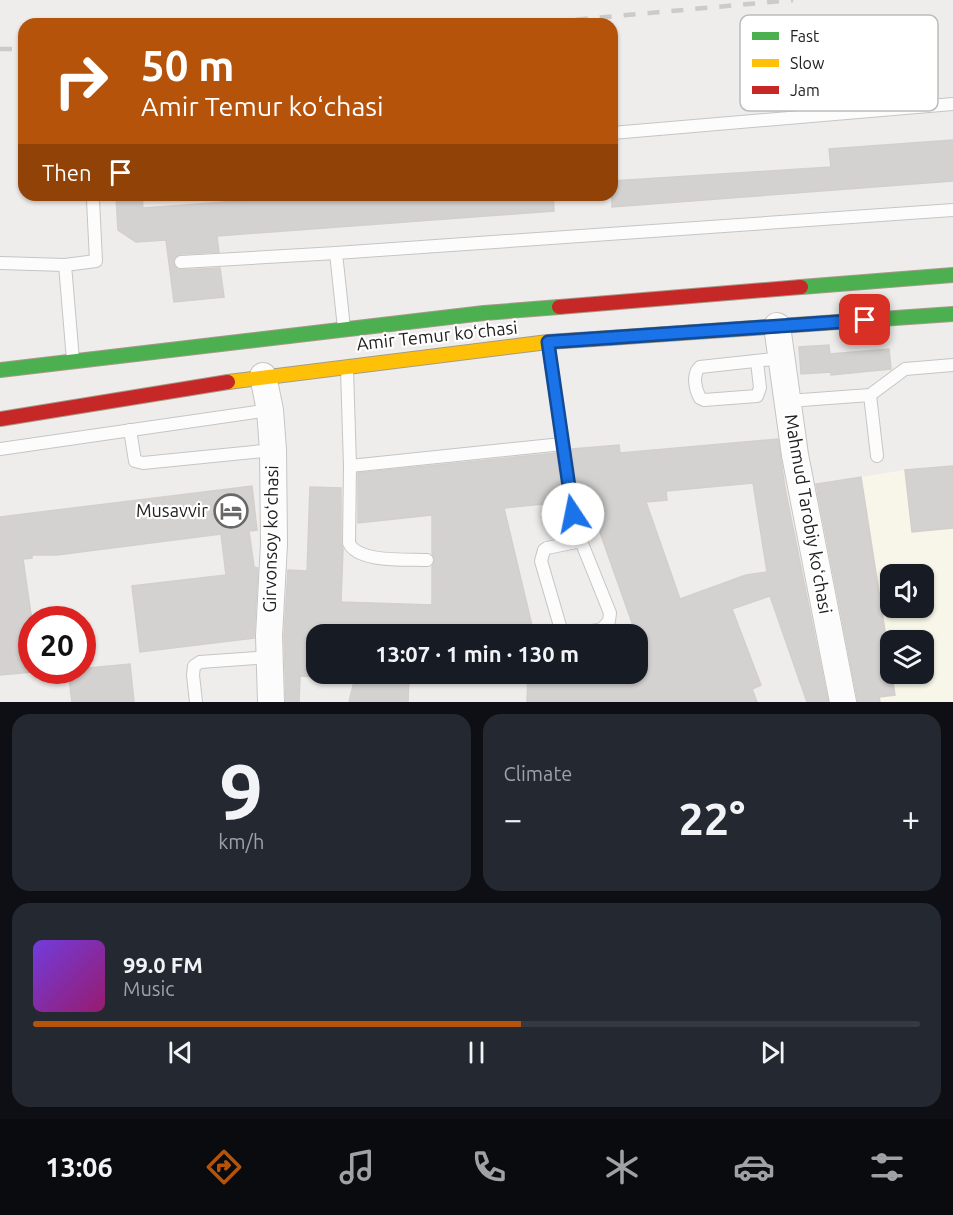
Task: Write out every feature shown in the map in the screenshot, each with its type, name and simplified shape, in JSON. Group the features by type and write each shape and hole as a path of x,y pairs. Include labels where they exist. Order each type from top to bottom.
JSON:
{"main road":[{"name":"Amir Temur koʻchasi","path":"0,370 484,313 953,275"},
{"name":"Amir Temur koʻchasi","path":"0,419 346,364 548,342 953,314"}],"street":[{"name":"Mahmud Tarobiy koʻchasi","path":"777,326 770,360 788,401 795,455 843,702"},
{"name":"Girvonsoy koʻchasi","path":"263,376 270,410 273,450 271,702"}],"lane":[{"path":"938,105 953,104"},
{"path":"618,132 871,111"},
{"path":"0,263 64,265 96,261 93,201"},
{"path":"181,262 953,210"},
{"path":"336,253 344,330"},
{"path":"64,265 74,361"},
{"path":"548,342 568,491 580,541 610,613 606,624"},
{"path":"770,360 757,396 704,400 700,398 695,377 700,367 770,360"},
{"path":"346,364 350,466 349,543 352,549 366,557 427,560"},
{"path":"788,401 870,394 904,369 953,365"},
{"path":"870,394 877,456"},
{"path":"0,449 270,410"},
{"path":"130,430 135,461 144,463 273,450"},
{"path":"350,466 562,444"},
{"path":"559,624 541,561 544,550 547,548 580,541"},
{"path":"196,702 193,675 194,666 200,662 270,657"}],"shaded area":[{"path":"953,466 953,702 851,702 823,525 827,524 822,483 905,470"}],"building":[{"path":"953,140 953,181 612,207 612,201 618,201 618,181 831,167 829,149"},
{"path":"116,201 142,201 143,208 239,201 553,201 554,211 217,236 219,252 180,254 174,258 173,263 177,269 181,270 220,268 224,297 174,302 166,240 136,242 118,230"},
{"path":"829,345 830,354 889,349 891,369 831,375 831,372 801,374 799,347"},
{"path":"778,439 785,488 828,702 807,702 770,596 732,609 761,685 752,689 757,702 527,702 528,684 648,684 648,624 632,624 591,507 588,507 588,500 579,501 572,449 619,445 620,453","holes":["753,483 767,572 746,575 680,599 646,502 667,500 666,491"]},
{"path":"556,453 563,502 504,508 532,624 306,624 306,676 300,676 299,702 286,702 284,636 288,570 307,571 310,487 341,488 341,543 343,549 341,602 432,605 432,567 435,560 432,553 432,515 358,523 358,473"},
{"path":"953,466 953,528 912,532 905,470"},
{"path":"861,477 880,599 880,618 883,618 885,630 880,630 880,684 893,684 895,695 879,697 880,702 858,702 816,484"},
{"path":"252,486 257,530 249,531 254,567 258,568 254,638 140,652 132,586 226,575 221,534 57,555 32,555 32,558 23,559 30,606 18,606 18,673 0,675 0,517"},
{"path":"130,664 134,702 72,702 70,684 96,684 96,667"},
{"path":"354,684 409,684 408,702 349,702"}],"railway":[{"path":"594,18 793,0"},
{"path":"0,49 18,49"}],"traffic: fast":[{"path":"801,287 953,275"},
{"path":"0,370 484,313 559,307"},
{"path":"609,338 953,314"}],"traffic: slow":[{"path":"228,382 548,342 609,338"}],"traffic: jam":[{"path":"559,307 801,287"},
{"path":"0,419 228,382"}],"place":[{"name":"Musavvir","path":"231,511"}],"route":[{"path":"573,514 548,342 865,320"}]}
